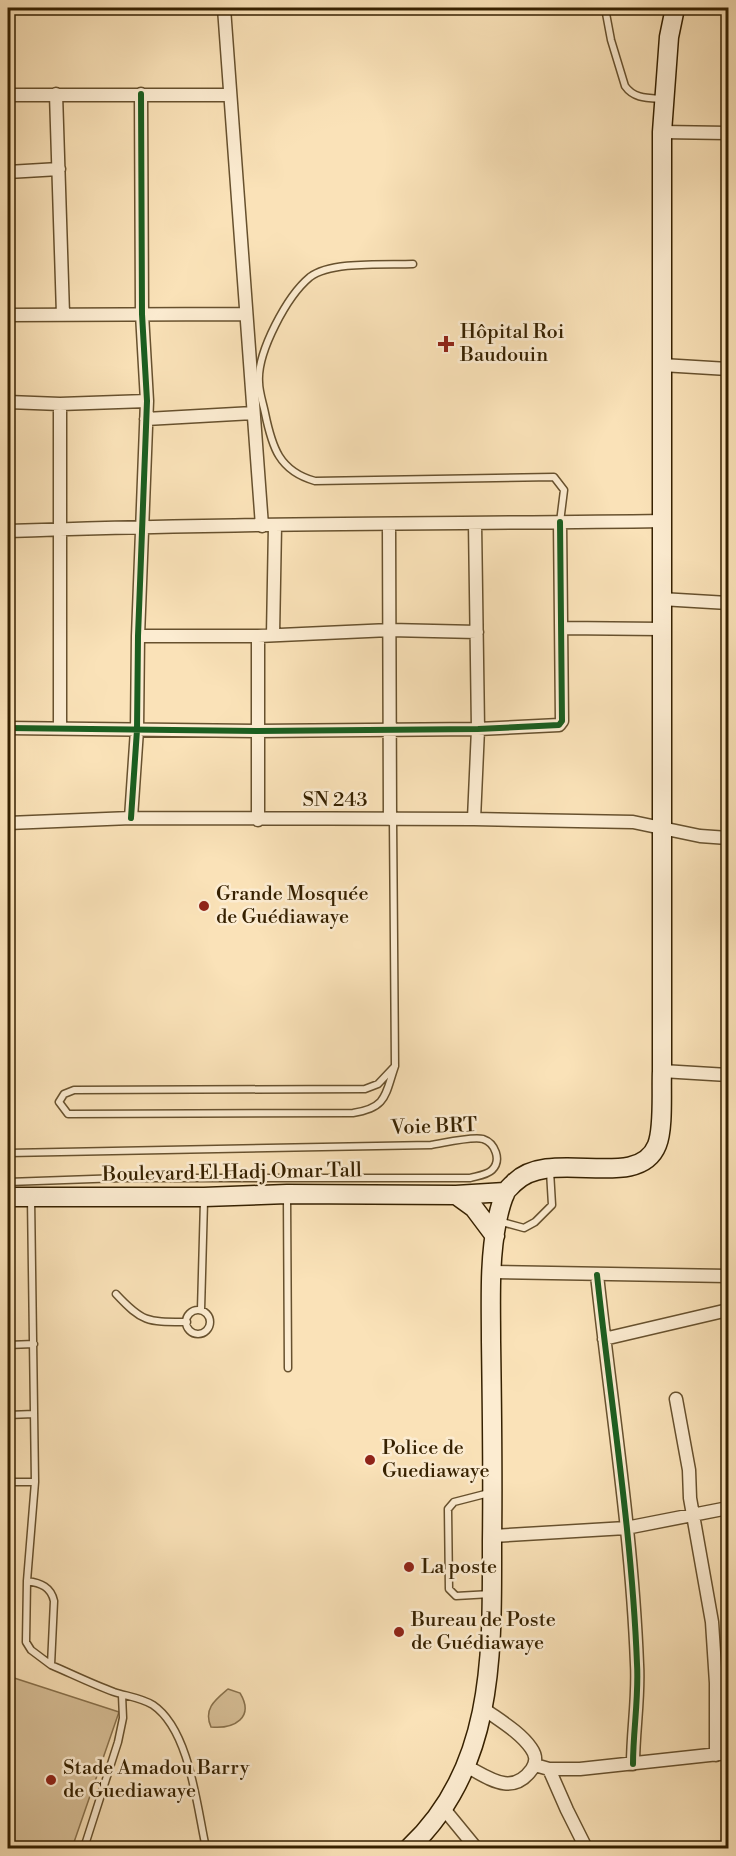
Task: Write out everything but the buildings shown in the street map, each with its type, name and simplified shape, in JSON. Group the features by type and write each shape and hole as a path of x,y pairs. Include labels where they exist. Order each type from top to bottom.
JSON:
{"main road":[{"path":"409,1848 444,1809 466,1766 484,1708 492,1644 491,1272 496,1228 505,1192 519,1178 535,1170 586,1166 620,1169 637,1166 649,1157 657,1146 660,1132 662,1071 662,132 669,37 675,8"},
{"name":"Boulevard El Hadj Omar Tall","path":"8,1197 456,1195 505,1192"},
{"path":"456,1195 496,1228"}],"street":[{"path":"224,8 253,413 268,526 273,635"},
{"path":"56,94 63,314"},
{"path":"131,818 137,730 138,636 147,401 142,314 141,94"},
{"path":"8,95 230,95"},
{"path":"662,132 729,132"},
{"path":"8,172 59,170"},
{"path":"8,315 245,314"},
{"path":"662,365 729,369"},
{"path":"8,402 60,404 147,401"},
{"path":"60,404 60,728"},
{"path":"146,419 253,413"},
{"path":"8,531 142,526 663,521"},
{"path":"8,728 257,731 478,729 559,725 561,724 562,628 560,522"},
{"path":"474,819 478,729 475,523"},
{"path":"389,525 392,819"},
{"path":"661,599 729,603"},
{"path":"562,628 661,629"},
{"path":"138,636 258,636 390,630 477,632"},
{"path":"258,636 258,820"},
{"name":"SN 243","path":"8,823 131,818 633,822 700,836 729,838"},
{"path":"662,1071 729,1074"},
{"path":"491,1272 729,1276"},
{"path":"597,1275 617,1430 637,1666 633,1764"},
{"path":"604,1339 729,1310"},
{"path":"535,1765 549,1769 580,1769 722,1754 712,1622 693,1516 688,1485 689,1470 676,1399"},
{"path":"492,1536 626,1528 729,1508"},
{"path":"466,1766 502,1784 508,1784 518,1782 528,1775 535,1765 536,1759 530,1746 484,1708"},
{"path":"549,1769 586,1848"},
{"path":"444,1809 477,1848"}],"lane":[{"path":"605,8 611,40 625,86 636,96 663,99"},
{"path":"413,264 331,267 310,277 285,305 265,348 258,381 275,451 291,470 301,477 315,481 554,477 564,490 560,522"},
{"path":"392,819 395,1066 383,1101 368,1111 353,1113 68,1114 58,1102 64,1094 74,1090 365,1089 378,1084 395,1066"},
{"name":"Voie BRT","path":"8,1153 431,1145 480,1138 494,1148 497,1158 490,1171 470,1178 121,1178 8,1182"},
{"path":"496,1228 524,1228 535,1222 552,1205 550,1168"},
{"path":"287,1194 288,1368"},
{"path":"31,1197 35,1482 27,1581 26,1642 31,1650 51,1665 122,1695 153,1705 168,1721 178,1737 192,1780 206,1848"},
{"path":"201,1310 204,1197"},
{"path":"116,1294 132,1311 153,1322 187,1322"},
{"path":"201,1310 209,1317 210,1322 206,1331 201,1333 191,1331 187,1322 191,1312 201,1310"},
{"path":"8,1345 34,1344"},
{"path":"8,1415 34,1414"},
{"path":"8,1482 35,1482"},
{"path":"492,1492 454,1502 448,1509 447,1564 448,1589 456,1596 492,1594"},
{"path":"27,1581 45,1586 52,1592 54,1601 51,1665"},
{"path":"84,1848 120,1734 123,1718 122,1695"}],"shaded area":[{"name":"Stade Amadou Barry de Guediawaye","path":"8,1676 119,1712 72,1848 8,1848"},
{"path":"228,1689 240,1693 245,1709 243,1715 234,1724 211,1727 209,1710"}],"cycle path":[{"path":"131,818 137,730 138,636 147,401 142,314 141,94"},
{"path":"8,728 257,731 478,729 559,725 562,721 560,522"},
{"path":"597,1275 631,1567 637,1676 633,1764"}],"place":[{"name":"Hôpital Roi Baudouin","path":"446,344"},
{"name":"Grande Mosquée de Guédiawaye","path":"204,906"},
{"name":"Police de Guediawaye","path":"370,1460"},
{"name":"La poste","path":"409,1567"},
{"name":"Bureau de Poste de Guédiawaye","path":"399,1632"},
{"name":"Stade Amadou Barry de Guediawaye","path":"51,1780"}]}
